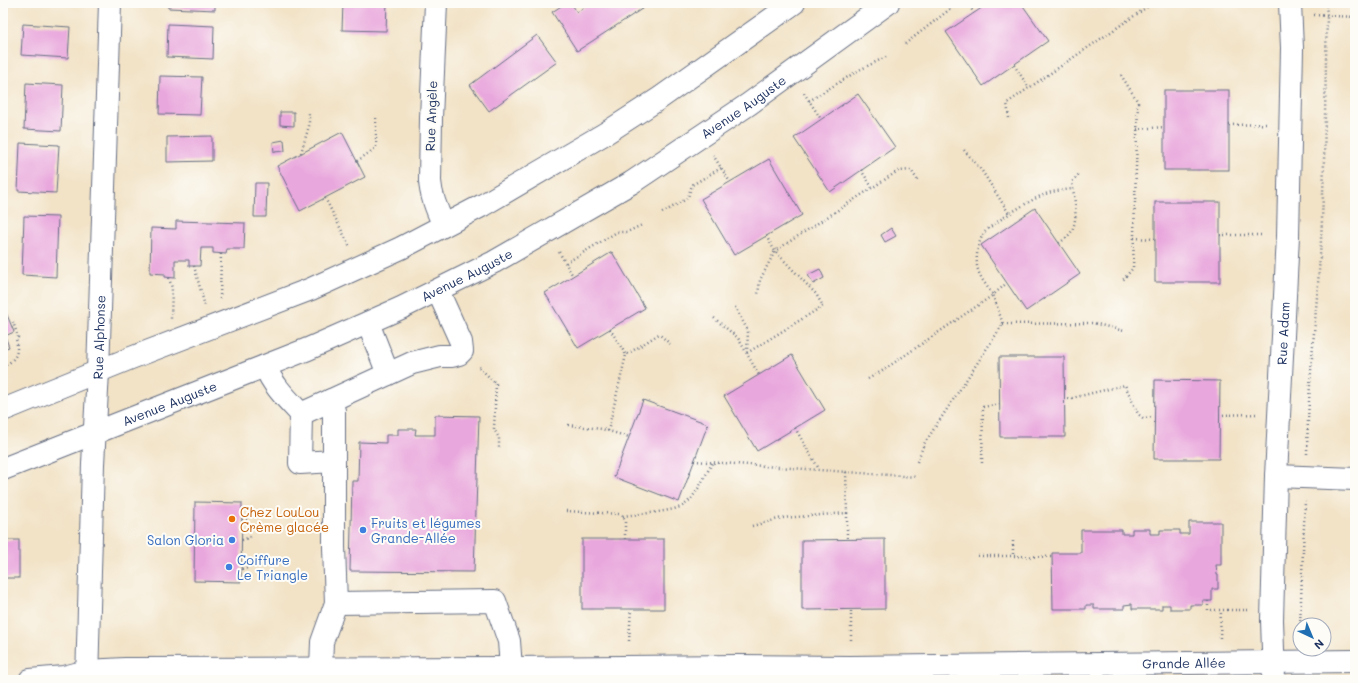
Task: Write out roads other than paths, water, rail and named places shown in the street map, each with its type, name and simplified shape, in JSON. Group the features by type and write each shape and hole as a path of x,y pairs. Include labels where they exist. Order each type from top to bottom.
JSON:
{"main road":[{"name":"Rue Alphonse","path":"87,675 93,464 98,372 110,3"},
{"name":"Rue Angèle","path":"436,3 430,181 432,196 444,225"},
{"path":"3,410 311,289 372,262 444,225 530,178 634,116 794,3"},
{"name":"Avenue Auguste","path":"3,468 265,366 368,323 438,291 521,247 631,183 742,108 888,3"},
{"name":"Rue Adam","path":"1274,671 1272,620 1276,476 1288,236 1292,48 1290,3"},
{"path":"301,414 418,361 440,356 452,356 459,354 462,351 461,342 438,291"},
{"path":"368,323 388,374"},
{"path":"265,366 275,386 301,414 300,462 334,461"},
{"path":"321,668 322,642 336,603 334,542 334,411 331,400"},
{"path":"1276,476 1355,479"},
{"path":"336,603 495,601 509,641 511,668"},
{"name":"Grande Allée","path":"30,680 64,678 140,668 511,668 738,666 889,673 1274,671 1355,661"}],"place":[{"name":"Chez LouLou Crème glacée","path":"232,519"},
{"name":"Fruits et légumes Grande-Allée","path":"363,530"},
{"name":"Salon Gloria","path":"232,540"},
{"name":"Coiffure Le Triangle","path":"229,567"}]}
